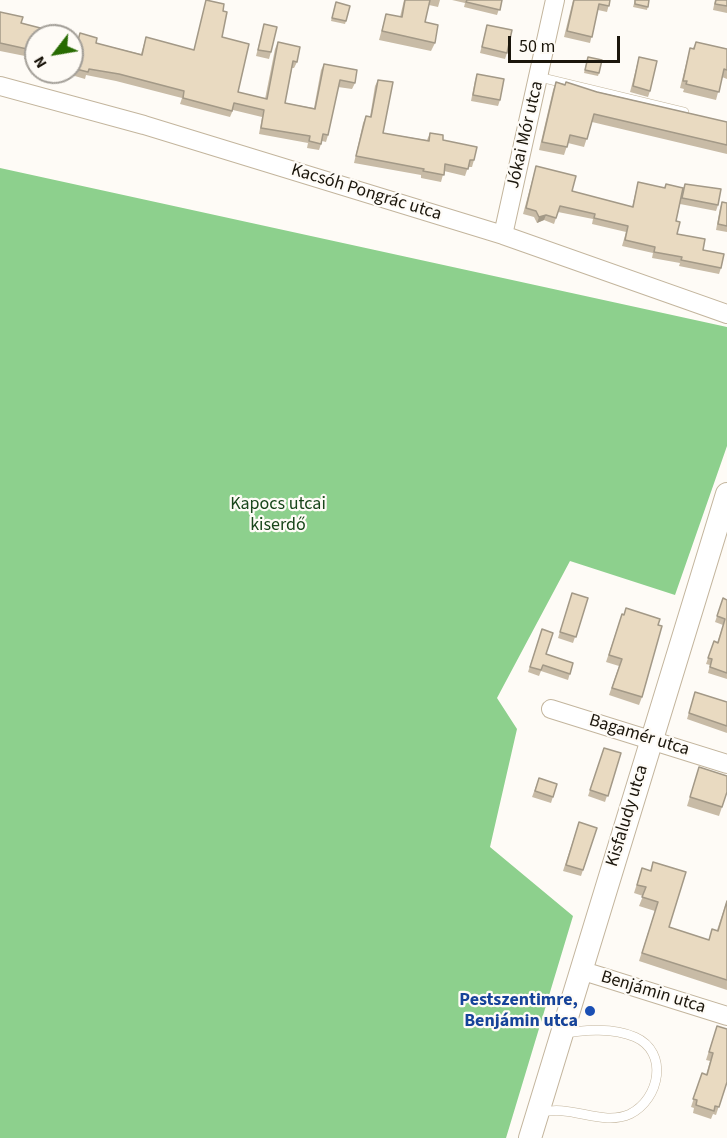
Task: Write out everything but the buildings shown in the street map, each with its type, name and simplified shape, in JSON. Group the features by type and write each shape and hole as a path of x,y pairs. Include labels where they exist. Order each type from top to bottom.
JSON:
{"street":[{"name":"Jókai Mór utca","path":"503,235 555,0"},
{"name":"Kacsóh Pongrác utca","path":"0,86 144,125 503,235 727,314"},
{"name":"Kisfaludy utca","path":"530,1138 725,505"},
{"name":"Bagamér utca","path":"551,709 727,764"},
{"name":"Benjámin utca","path":"580,970 727,1016"}],"lane":[{"path":"539,77 694,115"},
{"path":"538,1113 555,1108 613,1118 629,1114 645,1104 655,1090 655,1061 649,1047 635,1036 586,1029 561,1035"}],"green space":[{"name":"Kapocs utcai kiserdő","path":"0,168 727,327 727,446 675,595 570,561 497,698 517,729 490,847 573,916 506,1138 0,1138"}],"place":[{"name":"Pestszentimre, Benjámin utca","path":"590,1011"}]}
